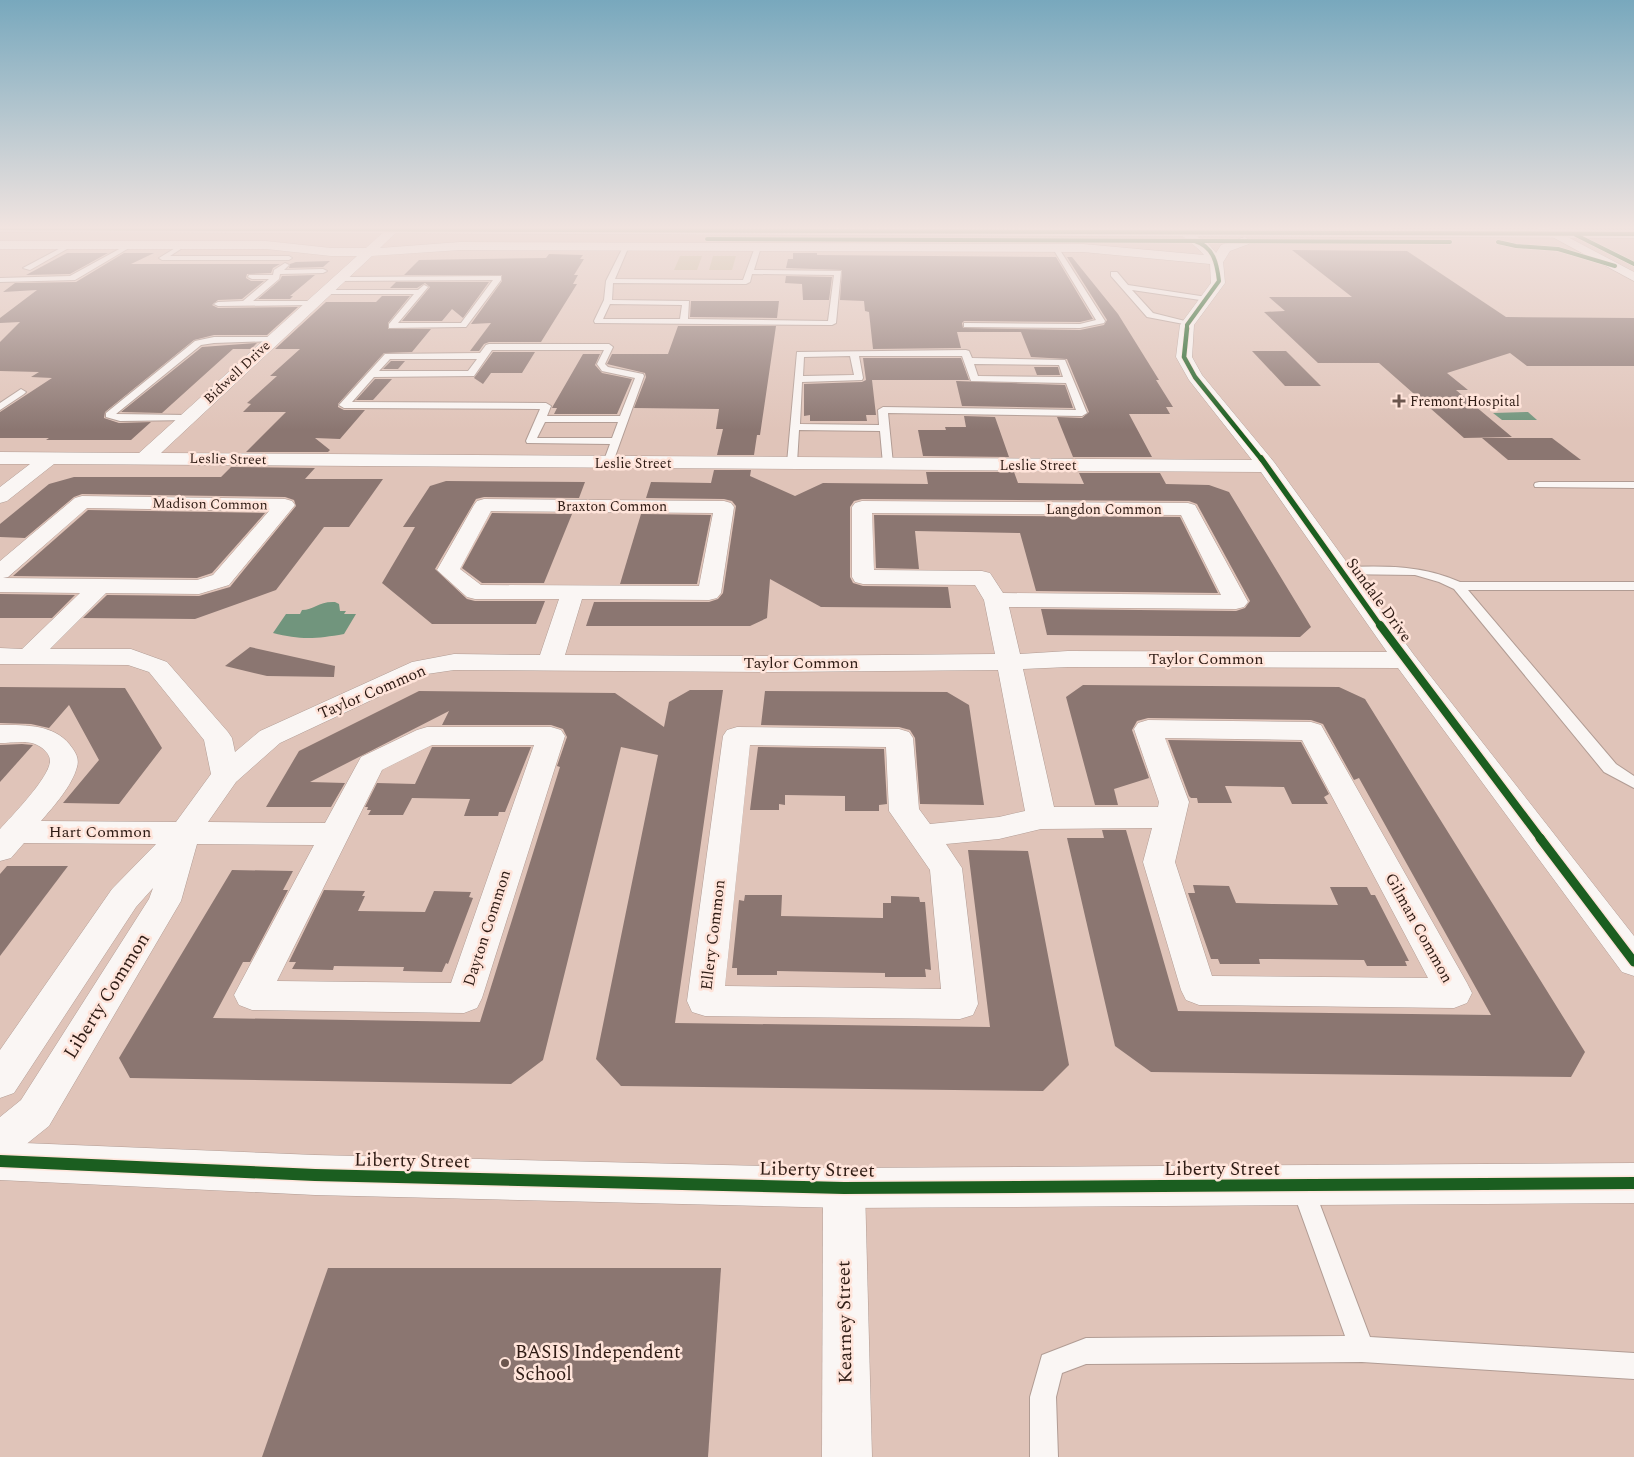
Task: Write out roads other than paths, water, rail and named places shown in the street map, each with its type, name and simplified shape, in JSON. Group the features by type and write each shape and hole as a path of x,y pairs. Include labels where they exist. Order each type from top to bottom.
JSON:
{"street":[{"name":"Bidwell Drive","path":"144,458 321,294"},
{"name":"Sundale Drive","path":"1210,294 1189,323 1184,357 1195,377 1266,466 1405,660 1634,962"},
{"name":"Leslie Street","path":"5,462 50,458 144,458 608,463 1266,466"},
{"path":"0,497 50,458"},
{"name":"Madison Common","path":"0,572 82,502 285,504 221,580 199,587 0,586"},
{"name":"Braxton Common","path":"484,505 724,507 709,593 573,592 475,592 448,570 484,505"},
{"name":"Langdon Common","path":"862,507 1188,509 1236,602 996,600 982,578 864,577 862,507"},
{"path":"29,656 100,586"},
{"path":"550,662 573,592"},
{"path":"996,600 1041,818"},
{"path":"0,656 131,657 158,667 218,738 226,775"},
{"name":"Taylor Common","path":"226,775 270,737 421,667 454,662 774,664 1009,662 1068,659 1405,660"},
{"name":"Gilman Common","path":"1148,729 1311,731 1454,993 1199,990 1159,862 1171,817 1174,802 1148,729"},
{"name":"Hart Common","path":"0,734 28,734 48,739 60,750 64,762 59,778 8,841"},
{"name":"Dayton Common","path":"427,736 550,736 464,998 252,995 335,834 371,764 427,736"},
{"name":"Ellery Common","path":"737,736 899,738 904,811 923,836 946,868 960,1004 705,1001 737,736"},
{"name":"Liberty Common","path":"0,1081 124,898 185,833 226,775"},
{"path":"923,836 998,828 1041,818 1171,817"},
{"path":"185,833 335,834"},
{"name":"Liberty Common","path":"0,1141 35,1113 165,901 185,833"},
{"name":"Hart Common","path":"8,841 185,833"},
{"path":"90,948 137,947"},
{"name":"Liberty Street","path":"0,1161 315,1175 844,1188 1634,1183"},
{"name":"Kearney Street","path":"844,1188 847,1457"}],"lane":[{"path":"245,304 255,294"},
{"path":"418,294 392,326 463,325 486,294"},
{"path":"608,294 607,302 598,321 832,323 836,294"},
{"path":"968,325 1080,326 1101,321 1084,294"},
{"path":"1132,294 1150,315 1189,323"},
{"path":"1175,294 1207,299"},
{"path":"607,302 686,303 684,322"},
{"path":"218,304 311,303"},
{"path":"188,418 120,418 109,415 198,342 273,339"},
{"path":"372,374 471,374 489,347 609,347 601,364 605,368 640,376 608,463"},
{"path":"798,379 859,378 854,353"},
{"path":"792,464 800,354 966,353 974,379 1069,380"},
{"path":"483,356 388,356 344,405 546,406 520,462"},
{"path":"888,464 883,410 1082,413 1062,362 968,361"},
{"path":"0,408 21,392"},
{"path":"541,419 625,419"},
{"path":"794,427 885,428"},
{"path":"531,441 616,441"},
{"path":"1539,485 1634,485"},
{"path":"1340,571 1412,570 1442,578 1458,586 1610,768 1634,783"},
{"path":"1458,586 1634,586"},
{"path":"1302,1185 1362,1349"},
{"path":"1044,1457 1043,1397 1052,1364 1086,1350 1362,1349 1634,1366"}],"place":[{"name":"Fremont Hospital","path":"1399,401"},
{"name":"BASIS Independent School","path":"505,1363"}]}
